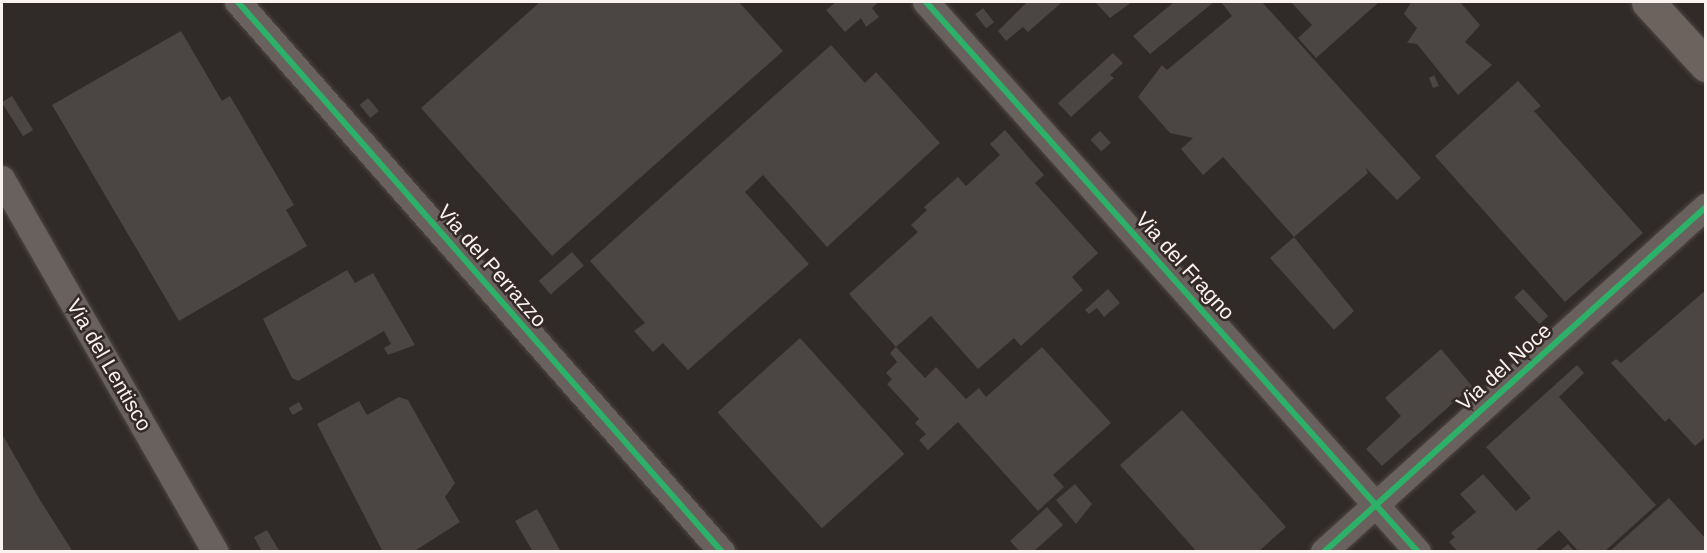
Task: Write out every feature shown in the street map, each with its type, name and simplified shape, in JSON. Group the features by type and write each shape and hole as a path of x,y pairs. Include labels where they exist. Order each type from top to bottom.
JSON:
{"main road":[{"path":"1648,2 1706,65"}],"street":[{"name":"Via del Perrazzo","path":"238,2 722,552"},
{"name":"Via del Fragno","path":"926,2 1418,552"},
{"name":"Via del Lentisco","path":"2,179 216,552"},
{"name":"Via del Noce","path":"1324,552 1706,207"}],"building":[{"path":"540,2 739,2 783,51 552,256 421,108"},
{"path":"836,2 879,2 872,8 879,17 866,27 861,18 845,32 826,10"},
{"path":"1027,2 1062,2 1028,32 1023,27 1006,41 998,31"},
{"path":"1095,2 1132,2 1110,18"},
{"path":"1174,2 1214,2 1150,54 1133,36"},
{"path":"1221,2 1262,2 1421,178 1397,200 1365,167 1368,173 1294,237 1223,157 1203,175 1181,149 1193,138 1170,133 1138,97 1162,65 1167,70 1232,16"},
{"path":"1291,2 1379,2 1316,58 1298,38 1312,25"},
{"path":"1411,2 1460,2 1480,25 1465,42 1492,65 1458,95 1417,44 1407,43 1417,28 1404,14"},
{"path":"983,8 994,22 986,28 975,14"},
{"path":"181,31 222,101 230,96 294,205 286,210 307,246 179,321 52,105"},
{"path":"831,45 865,83 876,72 940,143 827,247 763,175 745,192 809,264 688,370 663,343 653,352 634,331 645,323 590,261"},
{"path":"1113,53 1123,63 1110,75 1114,78 1071,117 1058,103"},
{"path":"1434,75 1439,86 1433,88 1429,78"},
{"path":"1518,81 1541,106 1534,111 1643,233 1565,302 1435,156"},
{"path":"12,96 33,130 23,136 2,103"},
{"path":"368,98 379,111 371,118 360,105"},
{"path":"1005,130 1044,175 1035,183 1098,253 1072,277 1083,290 1021,346 1014,338 978,369 931,316 896,347 849,294 918,232 911,225 927,210 924,207 958,177 966,186 1000,155 990,144"},
{"path":"1100,131 1111,143 1101,152 1090,140"},
{"path":"1294,237 1354,311 1334,330 1270,258"},
{"path":"572,252 584,266 551,294 539,281"},
{"path":"347,270 355,283 373,273 415,345 388,355 384,348 391,344 384,331 298,381 292,378 263,319"},
{"path":"1108,289 1120,303 1104,317 1097,308 1089,314 1085,310"},
{"path":"1523,289 1548,316 1539,324 1514,297"},
{"path":"1706,290 1706,437 1695,446 1669,418 1665,422 1611,363 1616,359 1621,363"},
{"path":"800,338 904,454 822,528 718,412"},
{"path":"896,347 925,378 936,367 966,399 979,388 986,397 1042,347 1111,423 1053,475 1064,487 1038,511 958,422 928,450 919,440 926,434 915,423 919,419 887,384 892,379 886,373 897,362 890,353"},
{"path":"1441,349 1472,386 1382,466 1366,449 1401,416 1385,398"},
{"path":"1577,365 1584,373 1559,397 1656,505 1604,552 1579,552 1559,530 1534,552 1458,552 1449,542 1455,537 1451,533 1476,512 1460,494 1483,474 1516,511 1531,498 1486,447"},
{"path":"399,397 408,400 455,483 445,497 460,522 413,552 383,552 317,424 359,401 367,415"},
{"path":"299,402 303,409 293,415 289,408"},
{"path":"1182,410 1286,527 1258,552 1197,552 1120,465"},
{"path":"2,434 40,500 73,552 2,552"},
{"path":"1075,484 1092,504 1076,524 1056,500"},
{"path":"1669,498 1706,539 1706,552 1609,552"},
{"path":"1047,507 1063,525 1033,552 1020,552 1010,541"},
{"path":"537,509 561,552 533,552 515,521"},
{"path":"267,530 280,552 262,552 254,537"},
{"path":"1568,544 1575,552 1561,550"}],"cycle path":[{"path":"238,2 722,552"},
{"path":"926,2 1418,552"},
{"path":"1324,552 1706,207"}]}
